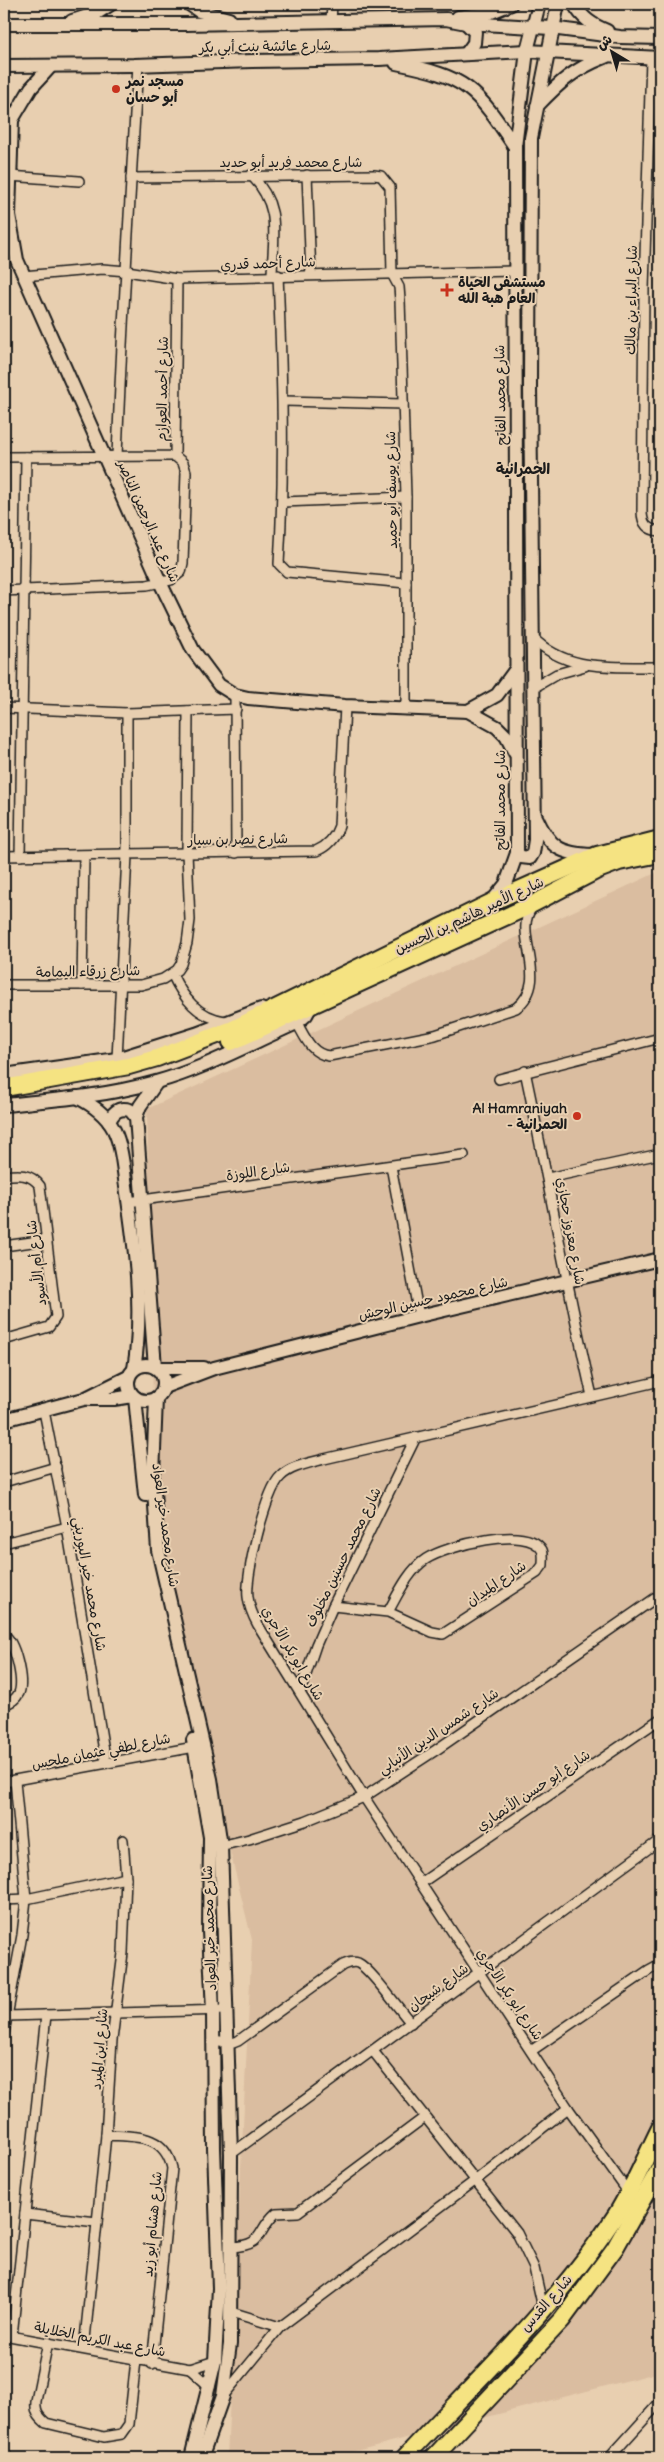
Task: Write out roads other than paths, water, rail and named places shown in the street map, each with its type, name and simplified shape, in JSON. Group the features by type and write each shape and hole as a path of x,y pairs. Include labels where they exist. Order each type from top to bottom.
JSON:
{"highway":[{"name":"شارع الأمير هاشم بن الحسين","path":"4,1088 119,1068 157,1058 233,1029 492,902 597,855 660,839"},
{"name":"شارع الأمير هاشم بن الحسين","path":"4,1097 86,1085 152,1070 233,1041 512,914 618,862 660,854"},
{"name":"شارع القدس","path":"404,2458 543,2308 605,2232 628,2192 660,2128"},
{"name":"شارع القدس","path":"434,2458 562,2320 615,2248 660,2168"}],"street":[{"path":"57,25 96,14 110,4"},
{"path":"189,4 199,11 241,23"},
{"path":"331,22 332,4"},
{"path":"446,19 489,13 511,4"},
{"name":"شارع محمد الفاتح","path":"492,902 506,884 517,853 515,753 518,553 514,271 515,146 527,51 539,4"},
{"path":"517,853 525,859 530,858 534,853 535,815 532,636 531,138 558,4"},
{"path":"574,4 580,14 593,25 620,37"},
{"name":"شارع عائشة بنت أبي بكر","path":"4,24 331,22 446,19 466,24 552,28 620,37 660,38"},
{"path":"466,24 475,32 476,38 466,54"},
{"name":"شارع عائشة بنت أبي بكر","path":"4,66 138,65 379,59 527,51 656,58"},
{"path":"537,106 568,75 583,66 609,55"},
{"name":"شارع البراء بن مالك","path":"656,58 644,289 642,511 643,522 647,527 660,531"},
{"path":"379,59 434,71 474,91 487,104 515,146"},
{"path":"117,456 121,343 127,271 138,65"},
{"name":"شارع عبد الرحمن الناصر","path":"51,66 22,101 12,120 9,176 11,238 23,276 103,456 160,582 201,663 219,685 235,695 248,698 345,706 468,711 497,728 506,736 515,753"},
{"path":"4,107 12,120"},
{"path":"251,175 265,191 273,212 275,275 284,401 283,502 279,564 287,572 406,584"},
{"name":"شارع محمد فريد أبو حديد","path":"131,178 251,175 374,175 386,180 390,187 392,274"},
{"path":"307,175 311,275"},
{"path":"9,176 79,181"},
{"name":"شارع أحمد قدري","path":"23,276 72,271 127,271 146,276 177,279 275,275 514,271"},
{"name":"شارع يوسف أبو حميد","path":"392,274 399,287 400,300 406,497 406,708"},
{"name":"شارع أحمد العوازم","path":"4,458 175,456 177,279"},
{"path":"284,401 403,404"},
{"path":"4,591 160,582 177,576 181,572 183,564 186,472 183,463 175,456"},
{"path":"20,856 26,457"},
{"path":"283,502 406,497"},
{"path":"532,636 551,653 575,663 660,667"},
{"path":"533,688 557,674 588,665"},
{"path":"468,711 496,695 516,669"},
{"path":"235,695 236,852"},
{"name":"شارع نصر بن سيار","path":"4,856 316,851 331,842 340,826 345,706"},
{"path":"4,708 127,713 236,709"},
{"path":"188,711 186,853 190,920 187,943 181,964 172,974 184,996 193,1006 212,1019 224,1021"},
{"path":"117,1059 127,855 127,713"},
{"path":"535,815 541,828 559,849 571,854 597,855"},
{"path":"82,985 84,856"},
{"path":"297,1023 312,1048 321,1055 329,1056 435,1035 516,1008 525,1001 532,983 527,924 529,911 541,900"},
{"path":"512,914 521,915 527,924"},
{"name":"شارع زرقاء اليمامة","path":"4,985 120,986 153,983 172,974"},
{"name":"شارع الأمير هاشم بن الحسين","path":"4,1075 117,1059 196,1034 224,1021 266,1007 283,1004"},
{"name":"شارع الأمير هاشم بن الحسين","path":"4,1105 117,1092 157,1082 197,1068 297,1023 306,1015 311,1006"},
{"path":"499,1079 660,1038"},
{"name":"شارع معزوز حجازي","path":"525,1071 548,1178 566,1283 592,1396"},
{"path":"84,1399 134,1397 149,1401 156,1398 164,1387 163,1377 156,1367 136,1117 140,1106 157,1082"},
{"path":"77,1097 94,1107 108,1122 119,1145 128,1202 137,1294 137,1343 129,1390 134,1397"},
{"path":"108,1122 112,1114 121,1109 130,1110 136,1117"},
{"path":"548,1178 660,1154"},
{"name":"شارع اللوزة","path":"128,1202 464,1155"},
{"path":"391,1166 419,1316"},
{"name":"شارع أم الأسود","path":"4,1176 25,1175 36,1180 42,1192 46,1240 56,1309 54,1321 49,1328 4,1340"},
{"path":"4,1246 46,1240"},
{"name":"شارع محمود حسين الوحش","path":"164,1387 214,1368 419,1316 566,1283 660,1259"},
{"path":"4,1420 84,1399 144,1365 156,1367"},
{"name":"شارع محمود حسين الوحش","path":"156,1367 214,1368"},
{"name":"شارع ابو بكر الآجري","path":"628,2192 568,2108 364,1797 258,1625 250,1609 247,1595 248,1575 272,1489 279,1478 295,1468 324,1459 416,1437 660,1381"},
{"name":"شارع محمد خير العواد","path":"134,1397 155,1567 199,1747"},
{"name":"شارع محمد خير العواد","path":"156,1398 152,1476 158,1550 199,1747 216,1847 229,2042 231,2154 230,2344 223,2396 201,2458"},
{"name":"شارع محمد خير البوريني","path":"44,1411 67,1526 106,1763"},
{"name":"شارع محمد حسنين مخلوف","path":"300,1692 316,1645 333,1606 416,1437"},
{"path":"4,1482 56,1467"},
{"path":"4,1543 67,1526"},
{"name":"شارع الميدان","path":"333,1606 388,1612 432,1632 442,1634 537,1573 543,1565 541,1549 536,1543 524,1538 513,1537 486,1540 436,1554 418,1565 388,1612"},
{"name":"شارع شمس الدين الأنبابي","path":"216,1847 305,1820 364,1797 436,1750 660,1595"},
{"path":"4,1635 13,1643 19,1672 20,1691 16,1698 4,1704"},
{"name":"شارع أبو حسن الأنصاري","path":"421,1883 660,1719"},
{"name":"شارع لطفي عثمان ملحس","path":"4,1782 199,1747"},
{"path":"4,2034 22,1935 26,1899 15,1781"},
{"name":"شارع ابن المبرد","path":"84,2349 98,2222 115,2012 123,1953 126,1878 123,1840"},
{"name":"شارع شيحان","path":"231,2154 480,1974 660,1840"},
{"name":"شارع محمد خير العواد","path":"191,2458 215,2361 219,2288 215,2191 213,2011 209,1932 216,1847"},
{"path":"4,1900 26,1899 126,1878"},
{"path":"213,2040 238,2041 350,1962 357,1962 362,1966 411,2024"},
{"path":"531,2052 660,1964"},
{"path":"7,2016 227,2010"},
{"path":"8,2335 25,2214 46,2015"},
{"path":"372,2051 517,2234 530,2257 543,2308"},
{"path":"223,2396 280,2327 476,2180 568,2108"},
{"path":"231,2247 247,2246 254,2243 276,2213 298,2212 425,2117"},
{"name":"شارع هشام أبو زيد","path":"106,2135 144,2138 155,2142 169,2157 172,2168 152,2364"},
{"path":"25,2214 98,2222"},
{"path":"231,2312 280,2327"},
{"name":"شارع عبد الكريم الخلايلة","path":"8,2335 152,2364 190,2369 215,2361"},
{"path":"48,2342 36,2401 36,2411 39,2417 46,2423 104,2437 114,2437 126,2430 129,2424 136,2360"},
{"path":"190,2369 210,2387"},
{"path":"609,2458 660,2402"},
{"path":"4,2452 6,2458"}],"place":[{"name":"مسجد نمر أبو حسان","path":"116,89"},
{"name":"مستشفى الحياة العام هبة الله","path":"447,290"},
{"name":"Al Hamraniyah - الحمرانية","path":"577,1116"}],"district":[{"name":"الحمرانية","path":"523,469"}]}
